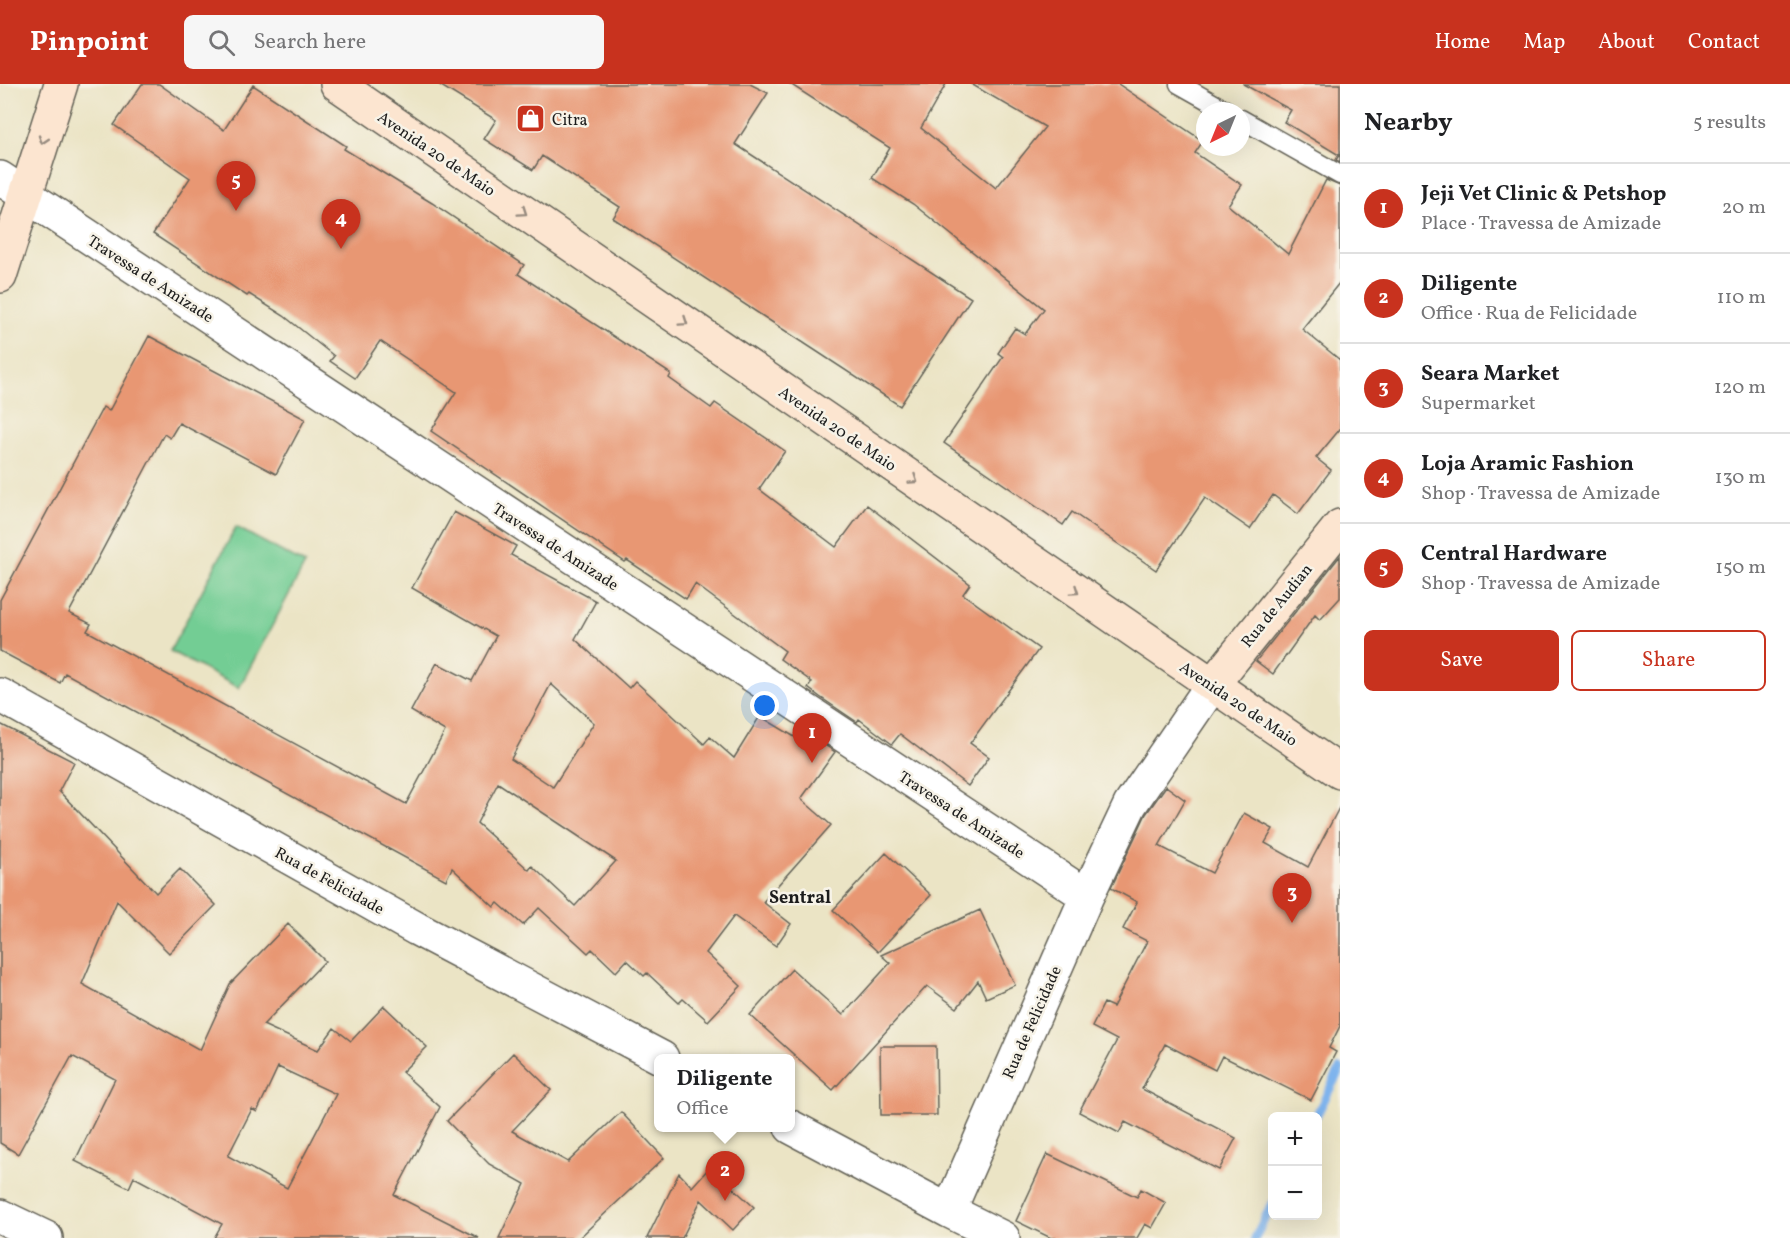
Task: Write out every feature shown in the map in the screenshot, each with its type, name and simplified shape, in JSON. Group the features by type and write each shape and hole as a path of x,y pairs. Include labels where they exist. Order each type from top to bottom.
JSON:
{"main road":[{"path":"0,276 13,187 61,84"},
{"name":"Avenida 20 de Maio","path":"337,84 1340,772"},
{"name":"Rua de Audian","path":"1212,685 1340,526"}],"street":[{"name":"Travessa de Amizade","path":"13,187 1087,896"},
{"name":"Rua de Felicidade","path":"949,1211 1087,896 1130,805 1212,685"},
{"name":"Rua de Felicidade","path":"0,695 407,923 654,1055"},
{"path":"795,1129 1003,1238"},
{"path":"0,1216 46,1238"}],"lane":[{"path":"1179,84 1211,102"},
{"path":"1250,123 1340,175"}],"green space":[{"path":"236,527 305,564 239,688 170,651"}],"building":[{"path":"142,84 159,84 224,130 253,85 346,146 344,149 432,203 524,265 518,274 671,374 669,378 711,408 715,403 785,451 759,489 836,547 867,505 970,584 963,594 1039,649 970,743 989,757 968,786 900,734 892,744 859,719 857,722 820,697 808,688 812,682 780,659 785,651 695,584 686,599 627,560 625,562 431,431 456,392 380,341 355,378 330,361 334,356 284,316 249,294 247,296 153,234 190,178 114,125"},
{"path":"438,84 750,84 768,93 735,144 971,298 900,406 613,218 620,207 542,156 533,170 484,139 496,120"},
{"path":"790,84 946,84 921,128 996,188 1045,127 971,84 1118,84 1196,136 1196,156 1199,156 1242,185 1228,205 1288,254 1326,180 1340,186 1340,282 1302,329 1340,360 1340,429 1316,458 1331,470 1298,514 1273,495 1250,529 1205,498 1156,570 1072,512 1063,525 944,443 1003,357 998,353 1015,328 1025,334 1044,309 913,204 872,178 890,148"},
{"path":"1243,84 1340,84 1340,162 1336,160 1339,155 1284,122 1291,110"},
{"path":"149,336 305,419 276,474 179,423 170,438 164,434 69,613 91,624 87,631 406,804 445,731 411,711 437,663 472,681 496,636 412,588 454,512 516,546 511,555 596,601 575,639 629,688 635,681 704,744 710,737 734,758 760,716 808,745 814,738 835,752 801,799 831,825 763,902 791,924 776,946 734,916 706,953 741,986 708,1021 683,999 679,1003 647,973 644,976 627,960 616,972 592,949 588,953 539,908 523,925 498,903 494,907 452,868 446,880 65,673 60,683 0,651 0,600 103,407 109,411","holes":["551,684 594,723 553,787 511,759","498,783 616,861 575,906 532,866 529,870 477,823"]},
{"path":"1340,556 1340,598 1320,620 1315,615 1273,674 1256,661"},
{"path":"0,724 74,762 59,791 156,893 180,869 216,905 169,953 117,901 82,984 200,1050 230,984 288,924 325,961 263,1025 318,1050 334,1028 351,1041 384,1006 427,1047 402,1072 440,1107 394,1195 479,1238 214,1238 222,1224 134,1177 129,1188 75,1161 115,1079 72,1056 18,1154 0,1143","holes":["278,1067 336,1094 287,1188 228,1156 252,1109 257,1112"]},
{"path":"1166,786 1185,800 1159,846 1212,873 1244,813 1273,829 1265,843 1308,867 1340,806 1340,1026 1329,1048 1336,1052 1311,1100 1222,1056 1215,1070 1165,1044 1142,1089 1236,1138 1219,1170 1125,1122 1119,1133 1079,1112 1117,1040 1092,1027 1104,1003 1113,1007 1147,941 1123,929 1137,902 1111,888 1146,814"},
{"path":"886,853 931,895 878,952 833,910"},
{"path":"980,910 1015,985 986,998 978,981 957,1008 927,986 833,1090 750,1015 792,969 843,1015 890,963 881,955"},
{"path":"880,1046 936,1046 937,1115 881,1115"},
{"path":"513,1053 551,1090 512,1131 568,1162 621,1112 664,1158 579,1238 499,1238 525,1184 489,1164 447,1121"},
{"path":"1047,1154 1137,1197 1141,1189 1166,1203 1152,1228 1145,1224 1137,1238 1051,1238 1016,1221"},
{"path":"710,1167 754,1207 733,1230 701,1200 682,1238 647,1238 679,1173 692,1187"}],"waterway":[{"path":"1318,1112 1340,1069"},
{"path":"1255,1238 1268,1212"}],"place":[{"name":"Citra","path":"531,119"},
{"name":"Central Hardware","path":"236,211"},
{"name":"Loja Aramic Fashion","path":"341,249"},
{"name":"Jeji Vet Clinic & Petshop","path":"812,763"},
{"name":"Seara Market","path":"1292,923"},
{"name":"Diligente","path":"725,1201"}],"district":[{"name":"Sentral","path":"800,897"}]}
